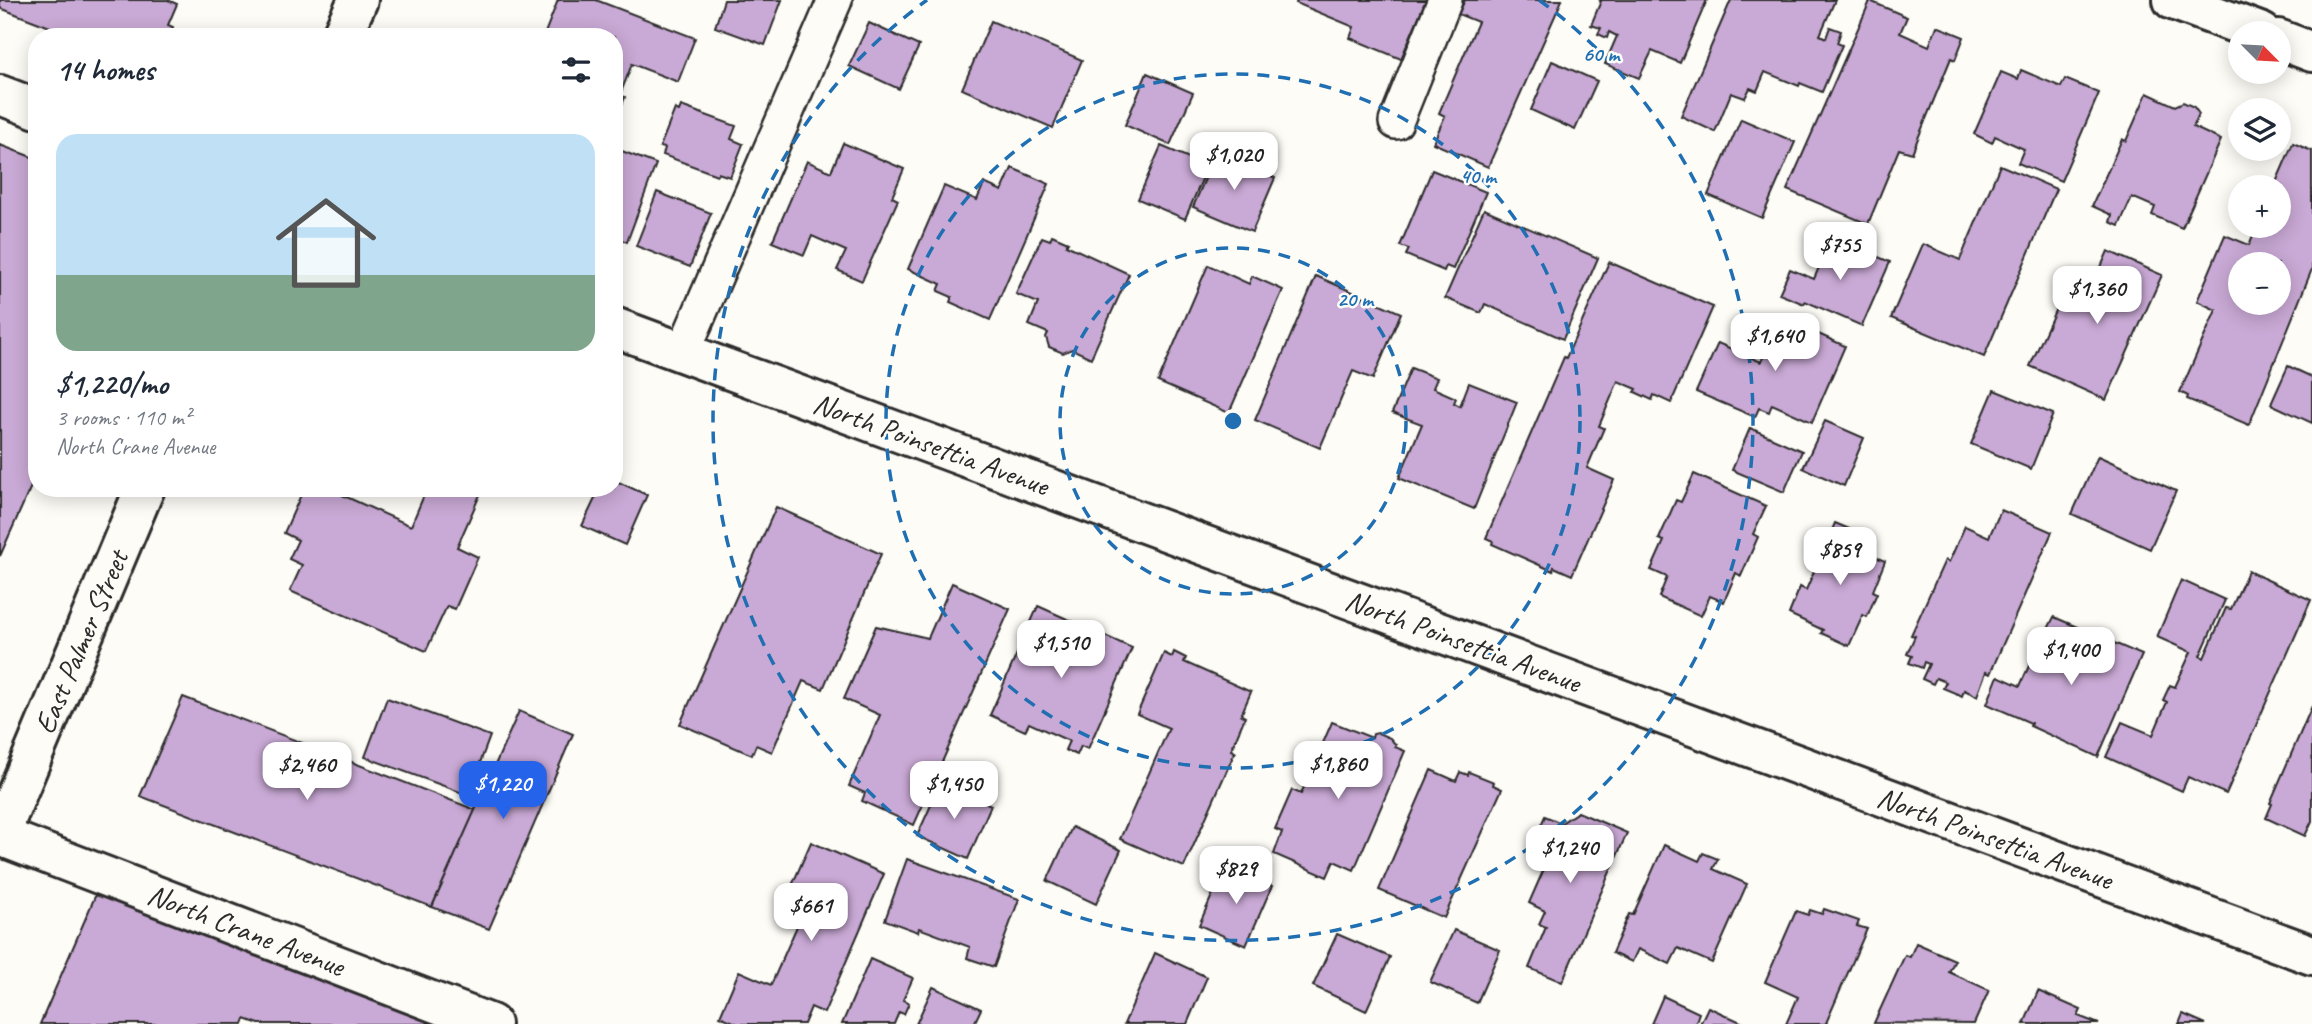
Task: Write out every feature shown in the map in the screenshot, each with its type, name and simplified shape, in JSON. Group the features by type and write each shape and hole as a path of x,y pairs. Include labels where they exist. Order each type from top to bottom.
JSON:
{"street":[{"path":"345,28 358,0"},
{"path":"2173,0 2230,21"},
{"path":"2291,44 2312,52"},
{"path":"0,95 28,106"},
{"name":"North Poinsettia Avenue","path":"623,330 2312,955"},
{"name":"East Palmer Street","path":"0,835 141,497"},
{"name":"North Crane Avenue","path":"0,835 491,1024"}],"lane":[{"path":"683,352 835,0"},
{"path":"1396,122 1445,0"}],"building":[{"path":"0,0 168,0 177,4 168,25 173,28 52,28 0,8"},
{"path":"558,0 596,0 695,38 678,82 632,64 623,87 623,28 547,28"},
{"path":"724,0 782,0 765,45 715,27"},
{"path":"1297,0 1426,0 1401,59 1350,38 1354,27 1296,3"},
{"path":"1465,0 1562,0 1488,167 1433,143 1445,116 1439,113 1478,22 1458,14"},
{"path":"1599,0 1707,0 1680,63 1652,51 1639,78 1605,64 1617,36 1609,32 1607,38 1598,34 1601,28 1591,25 1601,1"},
{"path":"1731,0 1835,0 1820,35 1826,38 1830,27 1841,31 1837,43 1842,45 1822,92 1765,72 1757,91 1750,88 1745,98 1731,93 1715,132 1681,116"},
{"path":"1870,1 1907,17 1900,33 1929,46 1937,26 1964,37 1955,60 1951,58 1912,153 1899,149 1868,224 1787,190"},
{"path":"991,21 1082,60 1053,128 962,89"},
{"path":"869,23 919,46 899,89 849,66"},
{"path":"1552,61 1597,81 1575,130 1531,110"},
{"path":"2021,70 2061,87 2065,79 2099,93 2061,181 2018,163 2024,149 1995,136 1992,143 1974,134 2001,72 2018,79"},
{"path":"1147,73 1193,93 1170,145 1125,125"},
{"path":"2147,93 2175,106 2183,102 2194,107 2199,114 2193,127 2221,140 2182,228 2152,215 2155,207 2132,197 2119,226 2110,222 2112,215 2092,206 2122,139 2126,141"},
{"path":"681,106 736,126 731,139 743,144 730,177 718,173 717,175 663,155 665,148 660,147 675,109 679,111"},
{"path":"1741,119 1795,142 1762,218 1708,195"},
{"path":"843,143 904,169 892,197 898,200 862,281 837,270 846,251 812,236 804,255 772,242 807,161 831,172"},
{"path":"2293,143 2312,151 2312,269 2249,425 2187,399 2188,396 2180,392 2216,310 2197,301 2225,235 2249,245 2252,238 2291,238 2291,175 2279,175 2285,161 2291,161"},
{"path":"0,145 28,156 28,493 0,556"},
{"path":"1161,146 1208,166 1185,219 1138,199"},
{"path":"623,151 656,164 627,242 623,240"},
{"path":"1216,153 1275,178 1252,232 1193,207"},
{"path":"2000,165 2056,189 1984,357 1891,318 1923,244 1960,260"},
{"path":"1012,168 1049,184 990,320 950,302 952,297 938,291 941,284 908,269 944,186 977,200 984,183 1002,191"},
{"path":"1432,170 1486,192 1453,269 1446,266 1444,271 1406,255 1409,249 1400,246"},
{"path":"657,192 711,213 690,267 636,246"},
{"path":"1484,209 1598,258 1563,339 1485,304 1481,313 1445,298"},
{"path":"1052,235 1068,242 1066,245 1129,274 1091,358 1072,349 1063,353 1049,347 1046,337 1048,333 1029,325 1038,303 1016,294 1042,237 1050,240"},
{"path":"1832,237 1890,262 1862,326 1805,301 1804,304 1779,294 1790,269 1814,279"},
{"path":"2108,251 2162,275 2106,400 2030,366 2067,284 2089,294"},
{"path":"1609,262 1713,307 1671,403 1654,395 1652,400 1635,392 1637,389 1618,381 1599,426 1604,428 1587,468 1614,480 1572,575 1554,567 1553,571 1492,544 1493,541 1486,538 1564,357 1566,358"},
{"path":"1208,265 1249,284 1252,276 1283,290 1229,413 1158,382"},
{"path":"1316,276 1401,313 1373,379 1353,371 1320,448 1255,420"},
{"path":"1781,317 1845,346 1812,422 1772,404 1769,412 1759,408 1755,417 1696,392 1718,343 1761,362"},
{"path":"2288,366 2312,377 2312,423 2271,404"},
{"path":"1411,368 1437,378 1433,388 1456,398 1454,403 1460,406 1469,383 1517,402 1474,509 1399,478 1422,424 1392,413"},
{"path":"1994,390 2053,414 2031,469 1971,444"},
{"path":"1825,421 1864,438 1844,486 1803,468"},
{"path":"1750,428 1802,451 1784,492 1732,470"},
{"path":"2098,456 2176,491 2150,549 2072,514"},
{"path":"1694,474 1766,506 1753,534 1758,537 1741,576 1736,573 1724,602 1710,596 1701,616 1659,597 1667,577 1651,570 1664,541 1659,539 1676,500 1681,502"},
{"path":"623,484 647,495 625,545 582,526 596,497 623,497"},
{"path":"300,497 346,497 411,526 423,497 479,497 457,547 478,557 455,609 447,606 426,651 290,591 302,565 289,559 298,540 284,533"},
{"path":"776,507 881,554 823,689 803,681 772,752 756,745 752,755 680,724"},
{"path":"2001,510 2052,532 1990,674 1986,672 1977,696 1964,690 1962,696 1943,688 1946,682 1936,678 1933,684 1922,679 1929,664 1924,662 1922,668 1909,663 1912,656 1907,654 1915,636 1911,635 1945,560 1949,562 1965,526 1989,537"},
{"path":"1835,523 1866,536 1859,550 1885,561 1873,591 1877,593 1867,617 1863,615 1849,646 1789,614 1800,587 1806,590"},
{"path":"2248,571 2311,600 2226,794 2188,777 2182,791 2106,757 2122,722 2153,735 2167,702 2163,700 2170,685 2175,687 2191,652 2157,637 2181,580 2225,600 2200,656 2204,658 2226,608 2231,609"},
{"path":"952,583 1010,609 914,825 862,801 865,793 849,786 880,715 844,699 876,626 928,638"},
{"path":"1038,606 1132,648 1088,749 1081,746 1077,755 1065,750 1069,741 1029,723 1025,731 990,715"},
{"path":"2054,617 2142,655 2098,757 1987,704 1998,676 2020,686 2045,630 2047,631"},
{"path":"1174,652 1186,658 1184,662 1251,692 1241,715 1245,717 1231,750 1235,752 1184,867 1120,839 1169,728 1137,714 1164,653 1172,657"},
{"path":"183,697 476,810 432,907 140,796"},
{"path":"387,698 490,736 468,795 365,757"},
{"path":"2312,706 2312,821 2305,836 2266,818"},
{"path":"519,711 573,734 489,929 432,907"},
{"path":"1332,722 1372,738 1373,734 1378,733 1390,738 1395,747 1405,751 1354,870 1334,861 1327,877 1274,854 1282,832 1275,829 1292,790 1301,794"},
{"path":"1431,770 1456,781 1460,772 1468,775 1469,772 1494,782 1493,785 1502,789 1444,918 1379,890"},
{"path":"941,783 991,805 968,859 917,836"},
{"path":"1578,812 1627,833 1562,982 1529,968 1546,927 1539,924 1545,911 1529,903 1547,862 1528,855 1545,816 1561,823"},
{"path":"1072,827 1121,850 1096,904 1047,881"},
{"path":"811,842 884,874 824,1013 811,1007 804,1024 738,1024 720,1016 739,971 771,985 809,899 790,890"},
{"path":"1664,845 1699,861 1703,853 1718,859 1713,869 1747,884 1712,963 1678,948 1670,964 1638,949 1632,962 1612,953 1629,914 1633,915"},
{"path":"907,859 1019,899 994,967 967,958 970,947 919,928 918,932 885,920"},
{"path":"1225,866 1272,886 1246,946 1199,925"},
{"path":"96,894 439,1024 259,1024 245,1019 243,1024 40,1024"},
{"path":"1824,909 1859,921 1857,926 1867,929 1826,1023 1828,1024 1786,1024 1798,997 1765,982 1796,911 1808,915 1810,910 1822,914"},
{"path":"1454,930 1500,950 1477,1003 1430,982"},
{"path":"1337,934 1390,957 1366,1011 1313,986"},
{"path":"1916,943 1955,960 1949,972 1989,990 1974,1024 1874,1023 1905,955 1910,957"},
{"path":"1155,953 1207,977 1187,1024 1124,1024"},
{"path":"870,959 913,978 903,1000 909,1003 904,1014 899,1012 894,1024 842,1024"},
{"path":"933,987 981,1009 974,1024 916,1024"},
{"path":"2038,991 2081,1010 2078,1016 2099,1024 2024,1024"},
{"path":"1663,996 1699,1013 1695,1024 1651,1024"},
{"path":"1708,1007 1745,1024 1700,1024"},
{"path":"2183,1014 2206,1024 2179,1024"}]}
